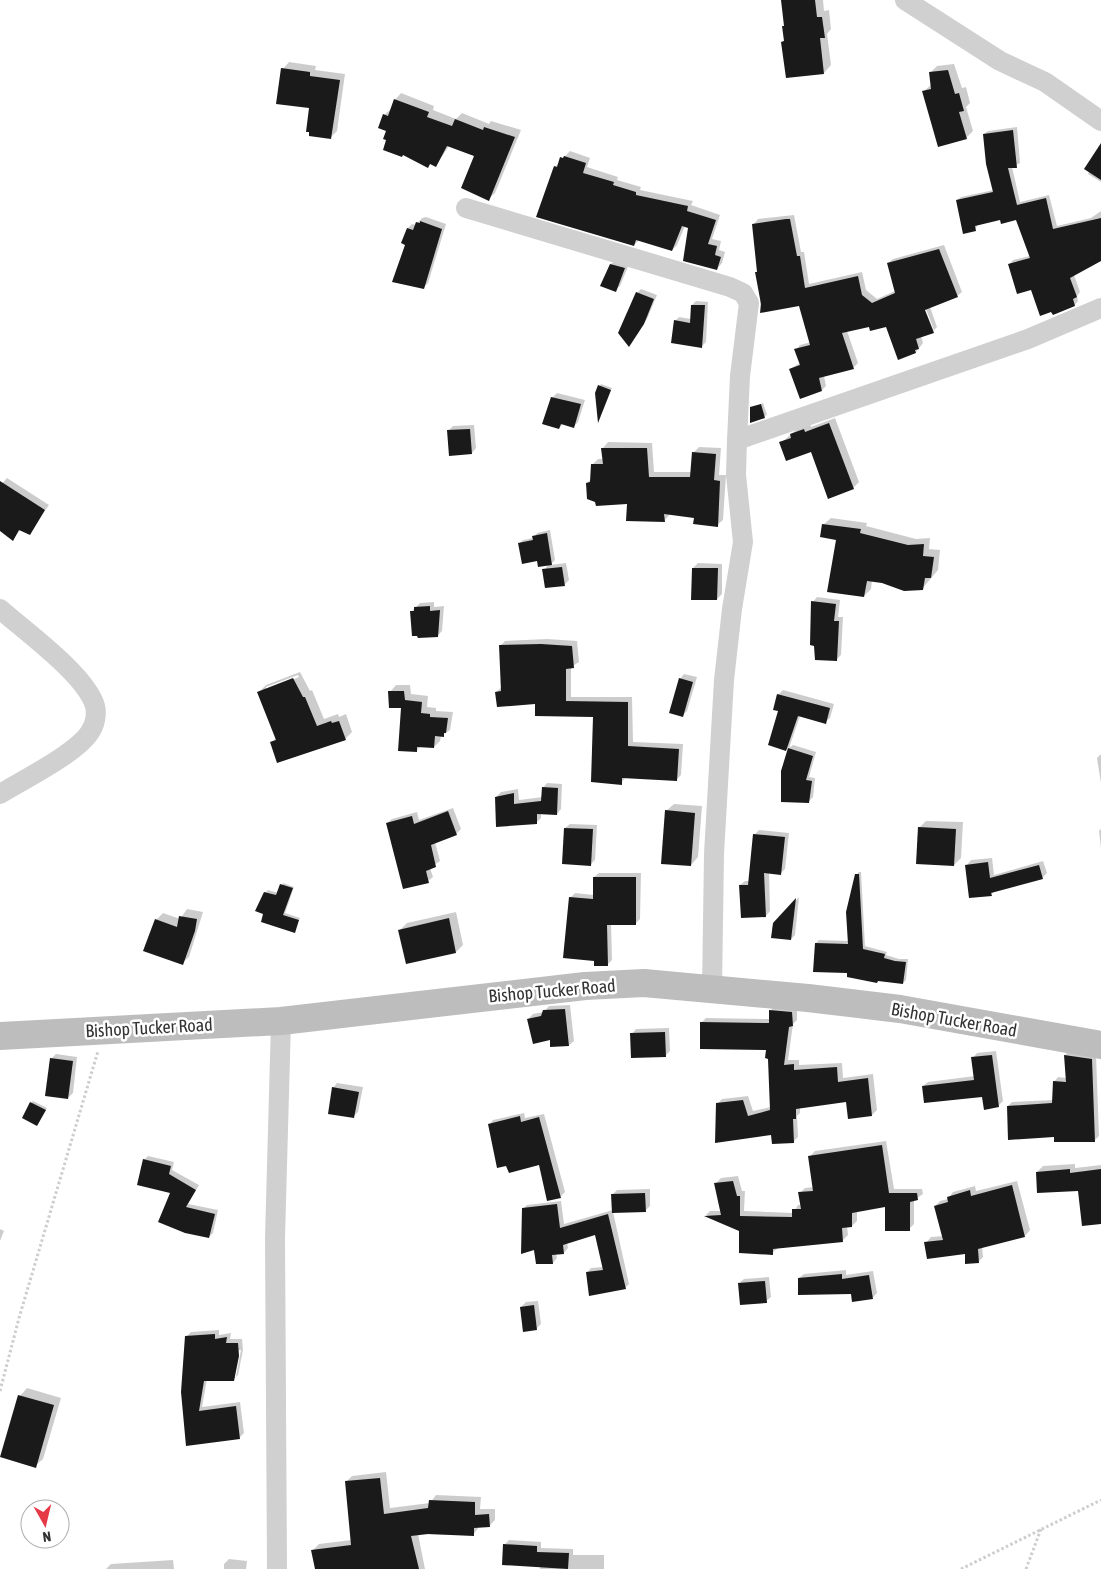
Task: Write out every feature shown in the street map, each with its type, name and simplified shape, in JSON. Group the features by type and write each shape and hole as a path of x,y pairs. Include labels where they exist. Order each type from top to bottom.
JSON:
{"main road":[{"name":"Bishop Tucker Road","path":"0,1036 282,1021 585,986 644,983 900,1009 1101,1045"}],"street":[{"path":"905,0 1000,60 1046,82 1101,121"},
{"path":"466,208 743,293 749,303 740,376 736,440 736,475 743,542 732,609 724,680 714,854 712,989"},
{"path":"736,440 1028,339 1101,308"},
{"path":"0,609 70,670 86,688 95,707 95,721 90,733 66,754 0,794"},
{"path":"277,1569 276,1238 282,1021"}],"path":[{"path":"0,1391 22,1308 104,1031"},
{"path":"961,1569 1101,1500"},
{"path":"1026,1569 1042,1528"}],"building":[{"path":"781,0 815,0 817,17 822,17 825,38 820,38 824,74 786,78 781,42 784,41 782,26 784,26"},
{"path":"281,68 310,72 310,76 340,80 331,139 309,136 309,132 306,132 309,108 276,104"},
{"path":"948,70 955,94 959,93 964,111 959,112 967,139 938,147 922,91 931,89 929,72"},
{"path":"394,99 429,112 427,117 452,126 455,119 483,130 484,127 515,137 489,201 461,188 474,156 447,146 436,167 430,164 428,168 403,155 402,157 383,150 386,140 383,139 386,131 378,128 383,114 388,116"},
{"path":"1013,130 1017,168 1008,168 1017,205 1046,198 1053,229 1101,218 1101,261 1070,278 1077,297 1073,299 1075,306 1053,315 1051,312 1040,316 1031,290 1017,294 1008,264 1030,258 1016,220 1001,224 1000,220 975,226 976,231 963,234 956,200 993,192 986,164 983,134"},
{"path":"1101,143 1101,180 1084,169"},
{"path":"564,156 586,163 583,173 614,182 613,185 636,192 636,195 688,206 687,211 716,220 708,244 717,246 715,255 721,257 717,270 683,261 688,228 682,226 672,251 636,240 634,246 536,217 554,166 557,167 560,157 563,158"},
{"path":"790,219 797,256 800,256 805,288 858,276 862,295 872,303 895,293 887,263 939,249 958,297 925,310 934,333 916,339 919,349 915,350 916,353 898,360 886,327 870,331 869,327 842,333 854,369 819,378 822,391 800,399 789,369 800,365 794,349 810,345 799,306 760,313 761,304 755,272 757,272 752,224"},
{"path":"420,221 442,229 424,289 392,282 405,245 401,243 407,228 413,230 416,222 420,223"},
{"path":"610,264 625,268 616,292 600,286"},
{"path":"636,292 654,299 644,324 629,347 618,333"},
{"path":"691,305 705,305 702,348 671,343 674,320 690,323"},
{"path":"598,385 611,390 598,423 595,393"},
{"path":"551,397 581,404 574,428 561,424 559,429 542,424"},
{"path":"761,404 765,418 750,423 750,407"},
{"path":"829,423 854,489 828,499 811,452 786,461 779,442 791,438 790,434 804,429 805,432"},
{"path":"470,429 472,454 449,456 447,430"},
{"path":"601,448 647,448 649,477 690,477 692,452 716,454 714,480 720,481 718,527 693,524 694,518 664,514 665,522 626,521 627,504 596,506 595,502 587,499 586,483 590,482 591,464 603,464"},
{"path":"0,481 45,510 30,535 19,530 13,541 0,531"},
{"path":"822,524 861,529 860,533 908,545 924,544 923,556 934,557 931,578 925,578 923,590 904,591 882,583 867,581 864,597 827,592 836,540 820,537"},
{"path":"547,533 552,565 538,567 537,561 522,564 518,543 533,540 532,536"},
{"path":"562,567 565,586 545,588 542,569"},
{"path":"692,568 718,568 717,600 691,600"},
{"path":"811,601 836,604 834,621 839,621 837,661 815,660 814,646 810,645"},
{"path":"430,606 430,611 440,610 438,637 418,638 417,636 412,636 410,611 414,611 414,607"},
{"path":"541,644 572,646 574,668 566,669 566,701 628,702 628,746 679,749 677,781 622,778 622,785 591,782 593,717 535,716 535,704 497,707 495,692 501,691 499,645"},
{"path":"293,678 303,697 305,697 317,726 331,721 332,723 339,721 346,740 277,763 270,742 276,740 257,692"},
{"path":"679,678 693,682 683,717 669,713"},
{"path":"388,691 404,691 405,700 422,702 421,713 430,714 430,717 448,718 446,733 444,733 444,737 435,736 434,748 417,747 417,752 398,751 401,708 389,708"},
{"path":"777,694 830,708 826,724 798,716 786,751 768,745 778,711 773,710"},
{"path":"788,748 813,756 806,780 812,781 809,803 781,802 781,771"},
{"path":"542,787 558,788 557,815 537,814 537,824 496,827 495,797 514,793 514,804 541,801"},
{"path":"665,810 695,813 691,866 661,864"},
{"path":"448,811 457,835 431,845 436,867 426,871 429,883 403,889 386,823 412,816 414,824"},
{"path":"918,827 956,829 954,866 916,864"},
{"path":"564,828 593,829 591,866 562,864"},
{"path":"753,834 785,837 781,875 764,873 766,917 741,918 739,885 748,885"},
{"path":"988,862 990,878 1039,865 1043,879 991,893 992,896 969,898 965,865"},
{"path":"855,874 859,874 863,949 885,954 884,958 906,962 903,984 878,981 877,983 847,977 847,973 813,972 815,943 848,944 846,912"},
{"path":"593,877 636,877 636,925 607,925 608,966 594,966 594,961 563,958 569,897 593,899"},
{"path":"280,884 293,888 283,915 299,920 295,933 261,922 263,914 255,911 264,892 276,895"},
{"path":"796,898 791,940 771,938 773,923"},
{"path":"179,916 197,919 195,931 183,965 143,951 155,919 177,927"},
{"path":"449,918 456,953 406,964 398,930"},
{"path":"565,1009 569,1046 550,1047 550,1040 533,1044 527,1019 541,1016 543,1010"},
{"path":"769,1010 792,1012 793,1026 789,1027 784,1065 794,1064 794,1070 837,1067 838,1082 868,1078 872,1116 848,1119 846,1102 796,1109 796,1119 793,1119 794,1143 772,1144 771,1135 715,1143 716,1103 743,1100 748,1116 770,1110 768,1059 765,1058 766,1050 700,1049 700,1022 769,1023"},
{"path":"665,1032 666,1057 631,1058 630,1033"},
{"path":"992,1055 999,1107 984,1110 982,1097 924,1103 922,1086 974,1080 971,1057"},
{"path":"1064,1055 1092,1059 1095,1142 1054,1142 1054,1137 1008,1140 1007,1106 1052,1103 1053,1081 1066,1082"},
{"path":"50,1058 73,1061 68,1099 45,1096"},
{"path":"332,1087 359,1092 354,1118 328,1114"},
{"path":"30,1102 46,1110 37,1126 22,1118"},
{"path":"520,1116 521,1122 539,1117 561,1198 547,1201 539,1165 509,1173 506,1166 497,1168 488,1124"},
{"path":"882,1145 889,1193 917,1193 918,1200 910,1202 910,1231 885,1231 885,1207 852,1213 852,1227 842,1228 843,1242 773,1249 773,1255 739,1253 739,1231 704,1216 721,1215 714,1183 733,1181 737,1196 740,1196 740,1216 792,1217 792,1209 801,1209 798,1192 813,1191 808,1156"},
{"path":"143,1159 171,1166 169,1174 196,1190 186,1207 215,1214 209,1238 185,1233 158,1222 170,1193 137,1185"},
{"path":"1070,1169 1070,1173 1101,1169 1101,1224 1082,1226 1078,1191 1037,1193 1036,1172"},
{"path":"1012,1185 1025,1237 978,1249 979,1263 965,1264 965,1254 927,1259 924,1242 943,1240 934,1206 948,1202 947,1197 970,1190 971,1196"},
{"path":"645,1193 646,1212 612,1213 611,1194"},
{"path":"557,1204 560,1228 608,1214 626,1289 589,1296 586,1272 603,1270 595,1235 563,1245 564,1254 552,1255 553,1264 536,1264 534,1250 521,1254 522,1208"},
{"path":"842,1274 842,1279 869,1275 873,1299 852,1302 851,1294 798,1295 798,1278"},
{"path":"765,1281 767,1303 740,1305 738,1283"},
{"path":"534,1305 537,1330 523,1332 520,1307"},
{"path":"215,1334 215,1339 227,1337 226,1343 238,1343 239,1356 234,1381 204,1381 199,1411 236,1406 240,1439 186,1446 181,1392 185,1336"},
{"path":"18,1395 54,1405 36,1468 0,1457"},
{"path":"380,1478 384,1514 428,1508 429,1500 475,1502 475,1515 489,1514 490,1527 474,1528 474,1536 428,1534 411,1536 419,1569 315,1569 311,1550 351,1545 345,1481"},
{"path":"503,1544 537,1546 537,1552 569,1553 568,1569 502,1565"}]}
